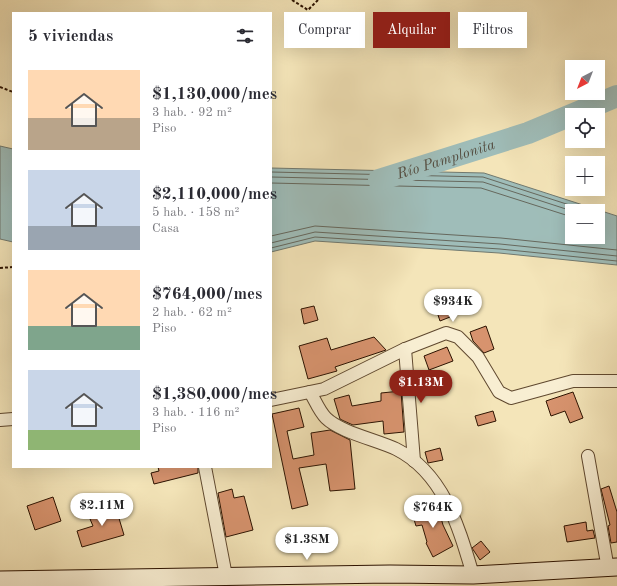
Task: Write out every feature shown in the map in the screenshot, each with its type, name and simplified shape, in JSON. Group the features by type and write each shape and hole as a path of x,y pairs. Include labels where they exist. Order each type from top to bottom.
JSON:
{"street":[{"path":"272,400 324,389 405,349 446,333 458,337 478,357 499,392 511,398 573,381 617,381"},
{"path":"405,349 414,461"},
{"path":"310,392 326,418 349,431 396,449 423,468 441,491 456,522 473,575"},
{"path":"0,420 12,419"},
{"path":"0,580 390,574 473,575 613,568 588,456"},
{"path":"205,468 226,576"}],"path":[{"path":"292,0 308,10 318,0"},
{"path":"0,87 12,92"},
{"path":"0,268 12,267"}],"water":[{"path":"0,146 12,149 12,242 0,239"},
{"path":"272,168 484,173 580,204 565,204 565,244 605,244 605,212 617,216 617,265 499,253 315,241 272,252"}],"building":[{"path":"445,305 450,317 440,321 436,309"},
{"path":"314,306 318,320 304,324 301,309"},
{"path":"486,326 494,349 484,353 473,341 470,332"},
{"path":"374,337 386,350 335,367 337,371 308,379 299,346 327,338 331,350"},
{"path":"447,347 453,361 429,370 424,356"},
{"path":"401,391 404,432 384,434 383,421 353,425 344,421 340,419 334,399 349,395 352,406 381,401 381,393"},
{"path":"573,392 583,418 570,423 565,411 551,416 546,401"},
{"path":"299,408 304,427 287,431 293,459 314,455 311,433 330,430 350,440 355,489 330,491 326,464 299,468 308,505 292,509 272,414"},
{"path":"493,411 496,421 478,426 475,416"},
{"path":"440,448 443,460 428,463 425,452"},
{"path":"158,468 198,468 198,473 154,484 151,473 159,471"},
{"path":"609,486 617,512 617,542 611,543 608,526 610,525 601,489"},
{"path":"232,489 234,498 244,496 253,530 226,537 218,493"},
{"path":"53,497 61,521 35,530 27,506"},
{"path":"437,504 443,525 453,546 433,557 426,543 422,525 416,526 413,516 417,515 416,510"},
{"path":"115,505 124,535 82,547 77,531 93,526 90,519 97,517 95,511"},
{"path":"586,522 587,531 593,530 595,538 567,542 564,526"},
{"path":"481,541 490,552 480,560 472,548"}],"waterway":[{"name":"Río Pamplonita","path":"379,180 528,133 617,96"}]}
